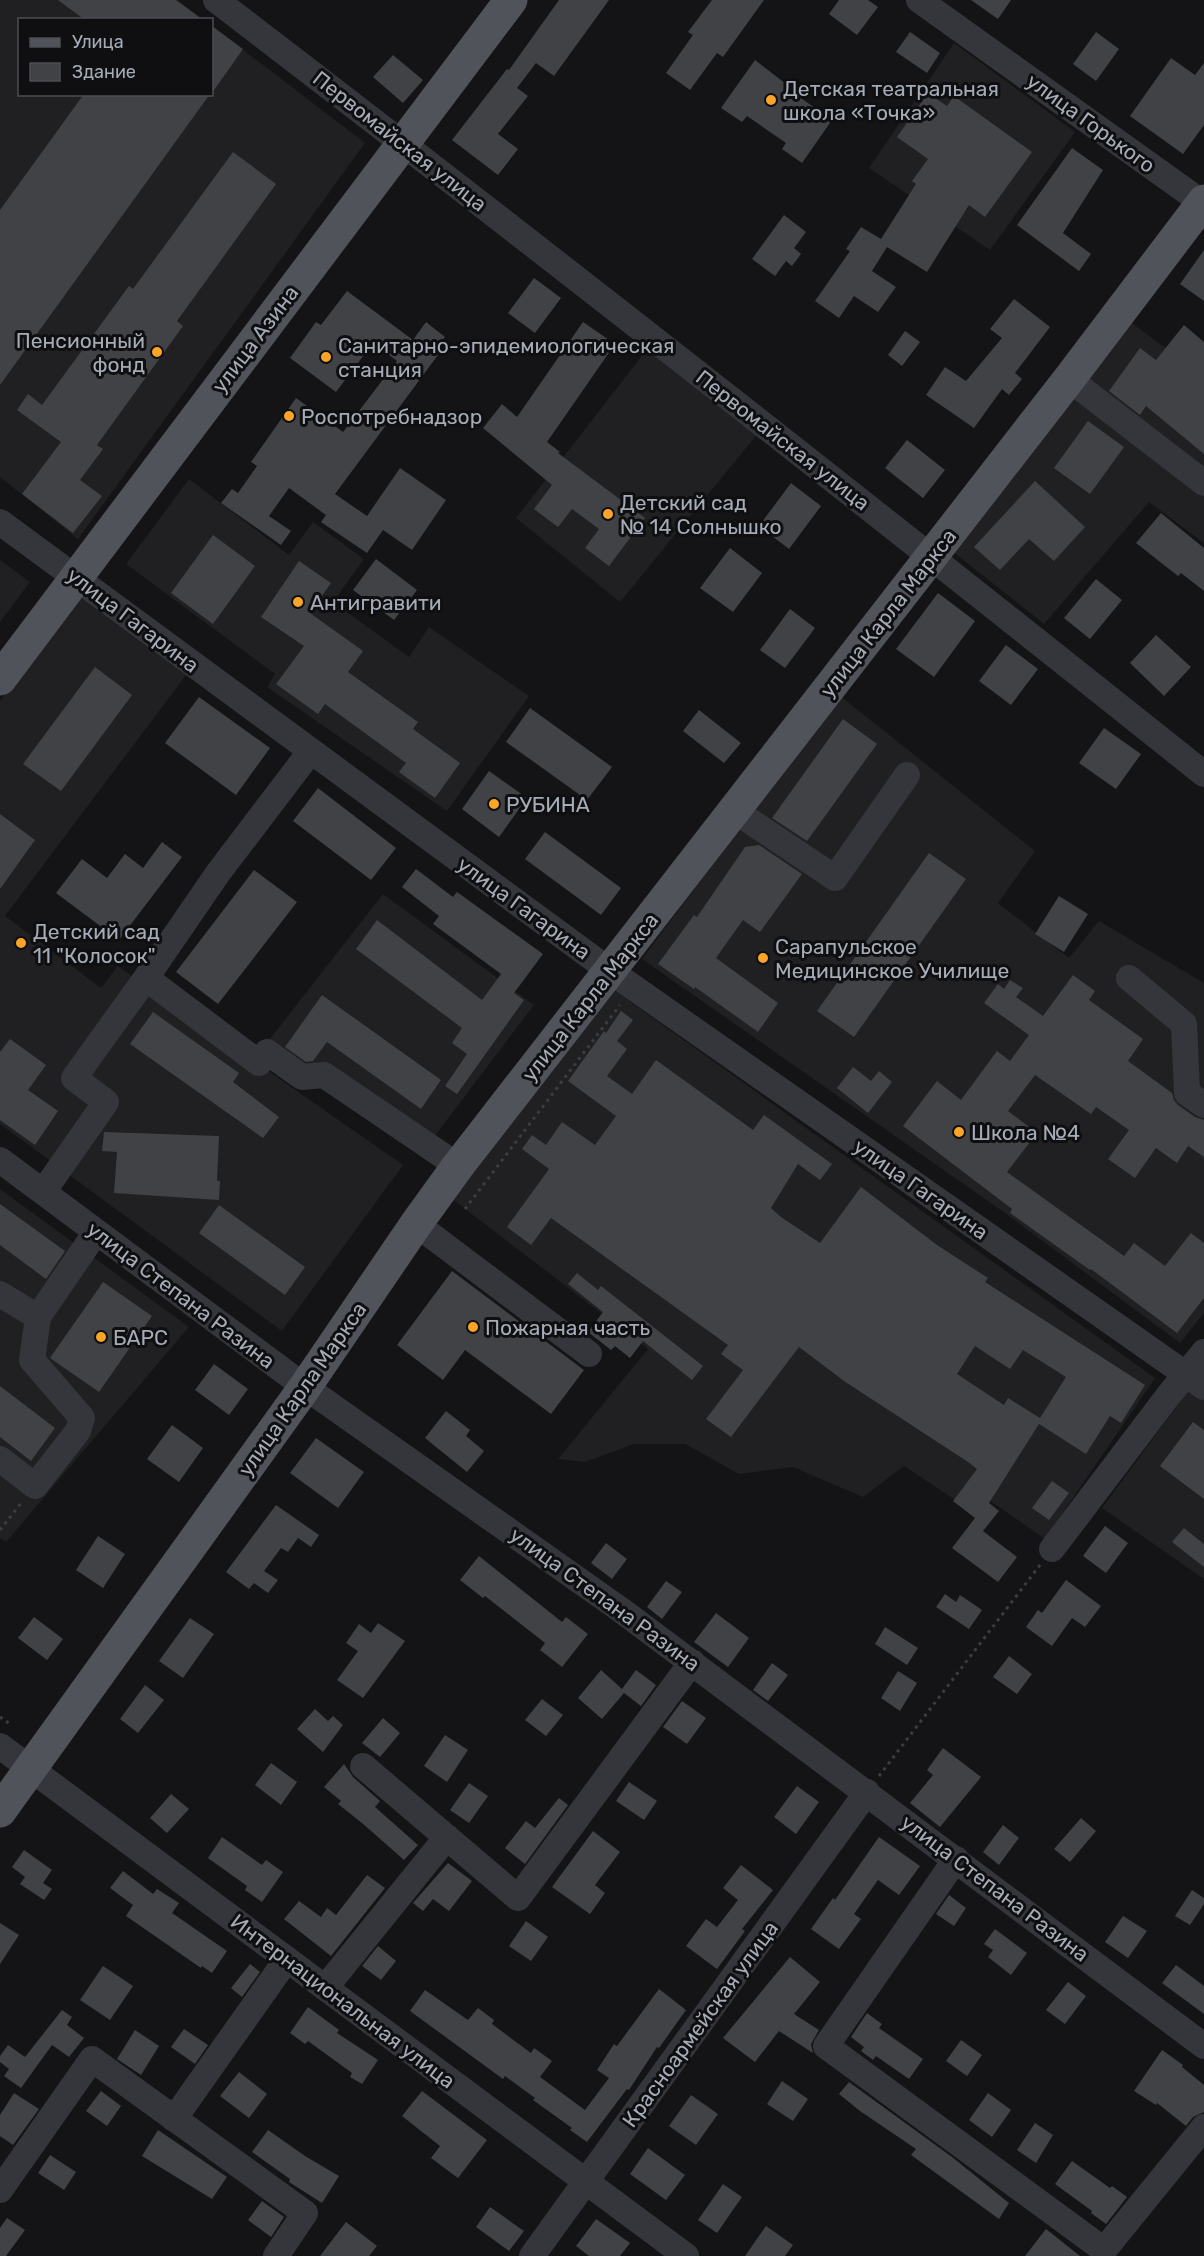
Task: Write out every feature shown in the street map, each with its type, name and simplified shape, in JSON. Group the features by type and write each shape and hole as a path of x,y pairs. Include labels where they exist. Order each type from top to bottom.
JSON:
{"main road":[{"name":"улица Азина","path":"0,679 511,0"},
{"name":"улица Карла Маркса","path":"0,1811 305,1387 458,1166 1204,203"}],"street":[{"name":"Первомайская улица","path":"216,0 932,556 1204,774"},
{"name":"улица Горького","path":"919,0 1204,203"},
{"path":"1069,379 1204,483"},
{"name":"улица Гагарина","path":"0,522 610,971 1196,1381"},
{"path":"43,1192 106,1102 74,1078 218,873 310,752"},
{"path":"735,811 835,878 907,775"},
{"path":"146,978 259,1063 267,1052 302,1077 324,1075 458,1166"},
{"path":"1129,978 1184,1024 1187,1092 1204,1105"},
{"name":"улица Степана Разина","path":"0,1160 305,1387 692,1662 1204,2046"},
{"path":"416,1224 589,1354"},
{"path":"0,1459 35,1486 78,1431 82,1418 33,1360 38,1317 96,1232"},
{"path":"0,1294 38,1317"},
{"path":"1052,1549 1168,1396 1196,1381 1204,1352"},
{"path":"363,1766 518,1898 692,1662"},
{"name":"Интернациональная улица","path":"5,1735 31,1769 686,2256"},
{"name":"Красноармейская улица","path":"532,2256 867,1792"},
{"path":"325,1988 447,1837"},
{"path":"956,1859 826,2046 1104,2250 1204,2127"},
{"path":"174,2119 286,1959"},
{"path":"0,2190 92,2059 305,2213 276,2256"}],"path":[{"path":"465,1209 620,1005"},
{"path":"0,1530 35,1486"},
{"path":"867,1792 1052,1549"},
{"path":"0,1717 5,1735"}],"shaded area":[{"path":"0,0 177,0 202,18 18,18 18,96 213,96 213,27 365,143 78,539 0,477"},
{"path":"954,43 1075,132 990,250 869,168"},
{"path":"1128,320 1204,377 1204,543 1149,502 1044,624 952,551"},
{"path":"648,348 759,432 620,602 516,518"},
{"path":"189,479 289,555 313,522 364,559 333,602 409,657 429,627 529,696 447,811 267,687 275,674 126,564"},
{"path":"0,560 30,582 0,622"},
{"path":"78,596 186,675 5,916 101,988 118,966 403,1165 282,1331 0,1124 0,701"},
{"path":"839,695 1035,851 998,903 1069,958 1099,921 1204,983 1204,1313 1180,1343 1005,1213 642,959"},
{"path":"383,894 534,1005 421,1154 266,1044"},
{"path":"614,990 1155,1378 1045,1539 966,1484 954,1499 904,1466 863,1497 793,1467 739,1474 685,1444 634,1444 585,1462 558,1459 648,1349 451,1198"},
{"path":"0,1189 189,1327 6,1542 0,1538"},
{"path":"1190,1388 1204,1399 1204,1579 1102,1508"}],"building":[{"path":"58,0 176,0 200,18 82,18"},
{"path":"559,0 609,0 554,76 536,63 517,88 528,96 498,134 518,149 498,175 452,140 507,69 509,70"},
{"path":"712,0 764,0 723,57 717,53 690,90 666,73 693,35 688,32"},
{"path":"839,0 868,0 878,7 857,35 829,14"},
{"path":"971,0 1011,0 998,19"},
{"path":"213,27 243,49 213,92"},
{"path":"910,32 940,53 927,73 896,52"},
{"path":"1096,32 1119,49 1096,81 1073,64"},
{"path":"393,55 423,80 403,103 373,77"},
{"path":"1171,58 1195,75 1204,63 1204,125 1183,154 1130,116"},
{"path":"755,60 799,94 798,96 832,120 802,163 782,149 786,143 747,116 742,122 721,108"},
{"path":"928,93 947,106 954,96 1032,152 985,217 969,205 927,272 887,247 872,271 896,287 878,312 854,296 839,318 815,301 850,251 846,249 861,227 881,239 916,184 912,181 928,159 897,137"},
{"path":"83,96 209,96 0,385 0,210"},
{"path":"1072,148 1103,170 1063,233 1091,254 1079,271 1017,225"},
{"path":"233,152 276,184 177,321 183,326 97,445 103,449 80,480 102,496 73,533 22,494 61,442 17,410 28,394 42,405 129,286 133,289"},
{"path":"784,215 806,232 794,248 801,254 792,266 786,261 775,276 752,259"},
{"path":"1204,250 1204,301 1180,284"},
{"path":"534,278 561,298 535,333 508,313"},
{"path":"347,291 413,340 426,322 445,337 434,352 438,355 335,494 367,516 400,468 446,500 412,550 383,530 367,553 321,522 326,515 289,488 269,516 291,531 281,545 221,503 232,489 238,493 257,466 251,462 296,398 343,432 397,361 373,343 336,392 290,358 316,322 321,325"},
{"path":"1014,299 1050,327 1015,373 1022,379 1009,395 1002,389 974,428 926,395 945,367 966,381 1002,338 990,329"},
{"path":"583,322 615,344 547,442 560,452 558,453 645,518 609,566 585,548 599,529 572,509 558,527 534,509 552,485 483,428 502,404 517,417"},
{"path":"1184,325 1204,342 1204,454 1146,406 1140,415 1109,391 1140,348 1156,360"},
{"path":"905,331 920,342 902,366 888,355"},
{"path":"1088,421 1124,447 1090,494 1054,468"},
{"path":"907,440 945,470 923,498 885,468"},
{"path":"1035,481 1085,527 1054,561 1029,539 1000,570 974,547"},
{"path":"791,483 821,506 789,549 759,526"},
{"path":"1161,513 1204,548 1204,591 1181,573 1178,576 1136,543"},
{"path":"213,535 255,566 213,624 171,593"},
{"path":"730,548 762,573 733,612 700,588"},
{"path":"376,559 417,590 394,620 353,590"},
{"path":"299,561 331,583 310,613 363,651 348,672 418,722 413,729 460,763 435,798 399,772 406,763 325,704 318,714 276,684 304,646 261,617"},
{"path":"1096,579 1122,600 1090,639 1064,618"},
{"path":"938,593 975,621 934,677 896,649"},
{"path":"790,609 815,628 785,668 760,650"},
{"path":"1156,635 1191,667 1164,696 1130,663"},
{"path":"1006,645 1038,669 1011,705 979,681"},
{"path":"95,667 132,695 61,791 23,764"},
{"path":"199,697 270,748 236,795 165,743"},
{"path":"530,708 612,767 587,800 506,742"},
{"path":"699,710 741,743 724,763 683,731"},
{"path":"843,719 877,744 807,841 772,818"},
{"path":"1104,728 1141,754 1116,789 1079,763"},
{"name":"РУБИНА","path":"489,771 527,798 499,837 462,809"},
{"path":"318,788 396,848 371,880 293,821"},
{"path":"0,814 35,840 0,889"},
{"path":"545,832 621,888 601,915 525,859"},
{"path":"162,842 182,857 119,940 56,893 82,859 107,878 125,854 143,868"},
{"path":"759,845 802,874 760,932 743,920 716,958 778,1003 758,1032 658,964 694,915 697,917 745,847"},
{"path":"929,853 966,879 854,1037 817,1011"},
{"path":"416,869 453,897 457,892 543,954 514,993 524,1000 457,1094 445,1086 467,1054 452,1043 462,1028 356,949 377,920 482,1000 501,974 433,924 439,916 402,887"},
{"path":"254,870 297,902 218,1004 176,972"},
{"path":"1059,896 1088,914 1064,952 1035,934"},
{"path":"1073,975 1095,991 1089,1000 1143,1039 1128,1061 1172,1093 1178,1105 1195,1117 1204,1120 1204,1157 1188,1146 1177,1163 1156,1148 1135,1178 1108,1159 1129,1130 1096,1107 1091,1114 1035,1075 1008,1111 1037,1133 1007,1172 1124,1256 1134,1243 1165,1266 1191,1233 1204,1243 1204,1298 1177,1333 1010,1213 1012,1209 903,1126 937,1081 961,1100 997,1051 1010,1061 1029,1035 984,1003 998,984 1004,989 1010,980 1023,988 1016,997 1043,1016"},
{"path":"322,995 441,1080 421,1109 327,1042 313,1061 306,1062 285,1047"},
{"path":"621,1011 633,1020 617,1041 627,1049 607,1076 632,1094 656,1060 753,1130 764,1115 832,1164 820,1180 798,1164 771,1208 820,1243 861,1187 937,1245 988,1278 985,1282 1145,1385 1121,1423 1110,1416 1086,1454 1039,1424 989,1503 999,1511 983,1531 1017,1557 998,1582 952,1548 975,1518 953,1501 977,1469 968,1462 844,1381 799,1347 731,1437 706,1419 743,1370 721,1354 728,1345 551,1218 531,1245 507,1227 549,1169 522,1149 532,1135 546,1145 562,1122 595,1145 616,1116 568,1081 604,1031 606,1033","holes":["975,1346 1010,1369 1023,1350 1066,1377 1040,1418 1008,1398 1004,1405 957,1374"]},
{"path":"153,1012 239,1073 233,1082 279,1117 263,1138 130,1044"},
{"path":"10,1039 46,1065 28,1090 58,1111 35,1145 0,1120 0,1052"},
{"path":"853,1067 871,1081 879,1071 892,1082 868,1113 837,1088"},
{"path":"104,1132 219,1136 217,1181 220,1181 219,1200 114,1193 117,1152 102,1151"},
{"path":"0,1204 65,1251 46,1279 0,1245"},
{"path":"219,1205 305,1267 285,1295 199,1233"},
{"path":"452,1271 584,1370 551,1414 465,1350 443,1380 397,1345"},
{"path":"577,1273 598,1290 601,1286 703,1366 692,1380 643,1341 630,1358 615,1346 611,1350 588,1332 603,1312 568,1284"},
{"name":"БАРС","path":"103,1282 152,1316 99,1392 50,1358"},
{"path":"214,1364 248,1389 229,1415 195,1390"},
{"path":"0,1386 55,1428 31,1461 0,1437"},
{"path":"446,1411 470,1430 466,1436 484,1451 467,1472 425,1438"},
{"path":"1193,1422 1204,1430 1204,1499 1160,1466"},
{"path":"172,1425 203,1448 179,1482 147,1459"},
{"path":"316,1438 364,1472 338,1508 290,1473"},
{"path":"1052,1481 1069,1493 1049,1520 1032,1508"},
{"path":"276,1505 319,1535 311,1547 298,1538 288,1552 281,1548 264,1571 278,1580 268,1593 254,1583 249,1589 226,1572"},
{"path":"1105,1526 1128,1543 1106,1573 1083,1556"},
{"path":"1184,1528 1204,1544 1204,1567 1172,1542"},
{"path":"98,1536 125,1554 103,1588 76,1570"},
{"path":"606,1543 627,1559 612,1579 591,1563"},
{"path":"479,1556 562,1622 566,1617 588,1634 562,1667 540,1650 545,1643 485,1596 483,1598 460,1580"},
{"path":"1066,1580 1101,1606 1085,1627 1072,1618 1052,1646 1026,1627 1038,1610 1042,1613"},
{"path":"666,1581 682,1592 662,1619 647,1607"},
{"path":"945,1594 956,1602 960,1595 982,1610 969,1629 936,1607"},
{"path":"716,1613 749,1638 728,1667 694,1642"},
{"path":"34,1617 63,1639 47,1660 18,1638"},
{"path":"190,1618 214,1634 183,1678 159,1661"},
{"path":"378,1623 405,1641 363,1698 337,1680 358,1651 346,1643 359,1624 371,1633"},
{"path":"885,1627 918,1648 907,1665 875,1644"},
{"path":"1009,1656 1032,1674 1017,1694 993,1677"},
{"path":"772,1663 788,1675 768,1701 753,1690"},
{"path":"601,1670 622,1689 636,1670 656,1685 641,1706 624,1693 602,1719 578,1698"},
{"path":"898,1671 917,1683 900,1711 881,1698"},
{"path":"145,1685 164,1700 138,1733 120,1719"},
{"path":"542,1699 563,1715 546,1736 525,1720"},
{"path":"682,1701 706,1718 687,1744 663,1727"},
{"path":"315,1709 328,1721 333,1716 343,1725 323,1752 297,1729"},
{"path":"383,1718 400,1733 380,1757 362,1743"},
{"path":"445,1735 468,1750 447,1782 424,1766"},
{"path":"943,1748 981,1777 940,1827 910,1803 933,1775 927,1770"},
{"path":"271,1763 297,1782 281,1805 255,1785"},
{"path":"344,1764 353,1777 380,1801 375,1807 418,1845 404,1860 338,1804 341,1801 324,1787"},
{"path":"629,1782 657,1801 644,1820 616,1801"},
{"path":"469,1783 488,1796 469,1823 450,1810"},
{"path":"797,1786 819,1802 796,1834 774,1817"},
{"path":"171,1794 189,1809 167,1833 150,1818"},
{"path":"559,1798 568,1805 525,1864 505,1848 526,1821 535,1828"},
{"path":"1081,1818 1096,1831 1070,1862 1054,1849"},
{"path":"1003,1825 1019,1838 999,1865 983,1852"},
{"path":"593,1831 620,1852 595,1885 605,1893 590,1914 552,1887"},
{"path":"222,1837 262,1865 266,1860 283,1872 262,1902 245,1890 247,1886 208,1858"},
{"path":"879,1837 920,1866 899,1895 878,1880 854,1914 861,1919 839,1949 811,1929 833,1898 835,1900"},
{"path":"24,1850 52,1870 43,1883 52,1889 44,1900 20,1884 25,1877 12,1867"},
{"path":"448,1863 472,1881 449,1911 433,1899 423,1911 413,1903"},
{"path":"741,1865 773,1890 742,1929 745,1931 717,1969 686,1946 706,1919 717,1927 738,1900 723,1888"},
{"path":"123,1871 153,1894 157,1889 179,1903 172,1913 227,1951 212,1973 202,1966 201,1968 126,1916 133,1905 110,1888"},
{"path":"367,1875 385,1888 331,1956 284,1919 299,1901 321,1917 327,1908 336,1915"},
{"path":"1192,1890 1204,1898 1204,1904 1190,1925 1175,1916"},
{"path":"949,1895 966,1908 954,1926 936,1914"},
{"path":"1123,1916 1147,1931 1128,1958 1105,1942"},
{"path":"526,1921 548,1937 531,1961 509,1946"},
{"path":"0,1923 19,1935 0,1964"},
{"path":"995,1929 1027,1953 1011,1975 988,1957 993,1950 984,1944"},
{"path":"378,1946 396,1961 381,1980 362,1966"},
{"path":"790,1957 820,1982 794,2014 819,2030 811,2044 813,2053 779,2031 755,2062 723,2038"},
{"path":"250,1964 260,1972 242,1997 231,1988"},
{"path":"1176,1965 1204,1986 1204,2014 1162,1983"},
{"path":"103,1966 133,1986 110,2020 80,2000"},
{"path":"1068,1982 1086,1996 1065,2024 1046,2010"},
{"path":"659,1989 686,2010 659,2048 657,2047 629,2090 627,2089 587,2142 570,2130 572,2128 533,2100 535,2098 505,2076 503,2079 410,2011 425,1990 468,2020 478,2008 494,2020 492,2024 531,2053 534,2048 552,2061 540,2077 585,2110 609,2078 597,2070 614,2044 617,2046"},
{"path":"308,2007 339,2030 337,2033 378,2060 362,2084 350,2077 352,2073 308,2041 305,2044 290,2033"},
{"path":"62,2010 72,2017 67,2025 84,2038 69,2057 52,2045 21,2088 4,2076 9,2069 0,2062 0,2056 8,2045 25,2057"},
{"path":"867,2013 882,2024 879,2028 923,2059 909,2079 876,2056 873,2060 861,2051 864,2047 851,2037"},
{"path":"184,2029 208,2045 195,2064 171,2047"},
{"path":"135,2030 159,2046 141,2075 117,2059"},
{"path":"961,2040 982,2055 967,2076 946,2061"},
{"path":"1162,2050 1183,2065 1182,2067 1204,2085 1204,2112 1193,2117 1186,2126 1157,2103 1156,2105 1134,2091"},
{"path":"239,2072 267,2094 249,2118 220,2096"},
{"path":"782,2081 808,2099 793,2121 767,2104"},
{"path":"849,2082 952,2157 1009,2203 999,2219 911,2155 916,2149 839,2094"},
{"path":"101,2091 121,2106 107,2126 86,2111"},
{"path":"422,2091 487,2140 458,2178 431,2158 440,2146 402,2116"},
{"path":"14,2093 39,2109 13,2145 0,2136 0,2115"},
{"path":"988,2093 1011,2110 992,2137 969,2120"},
{"path":"691,2095 718,2114 696,2145 669,2126"},
{"path":"1035,2123 1053,2135 1036,2163 1017,2150"},
{"path":"158,2130 227,2177 212,2199 142,2156"},
{"path":"268,2130 339,2176 322,2203 289,2182 290,2179 252,2152"},
{"path":"648,2148 685,2175 666,2200 630,2174"},
{"path":"50,2155 76,2172 64,2190 38,2173"},
{"path":"1072,2161 1127,2197 1106,2224 1055,2184"},
{"path":"723,2184 742,2197 717,2233 698,2220"},
{"path":"262,2201 284,2217 271,2237 248,2220"},
{"path":"490,2207 524,2231 509,2251 476,2227"},
{"path":"7,2218 25,2230 6,2256 0,2256 0,2228"},
{"path":"596,2219 630,2243 620,2256 589,2256 576,2246"},
{"path":"346,2222 377,2246 369,2256 320,2256"},
{"path":"766,2226 793,2245 785,2256 745,2256"},
{"path":"1046,2229 1080,2256 1025,2256"}],"place":[{"name":"Детская театральная школа «Точка»","path":"771,100"},
{"name":"Пенсионный фонд","path":"157,352"},
{"name":"Санитарно-эпидемиологическая станция","path":"326,357"},
{"name":"Роспотребнадзор","path":"289,416"},
{"name":"Детский сад № 14 Солнышко","path":"608,514"},
{"name":"Антигравити","path":"298,602"},
{"name":"РУБИНА","path":"494,804"},
{"name":"Детский сад 11 \"Колосок\"","path":"21,943"},
{"name":"Сарапульское Медицинское Училище","path":"763,958"},
{"name":"Школа №4","path":"959,1132"},
{"name":"Пожарная часть","path":"473,1327"},
{"name":"БАРС","path":"101,1337"}]}
